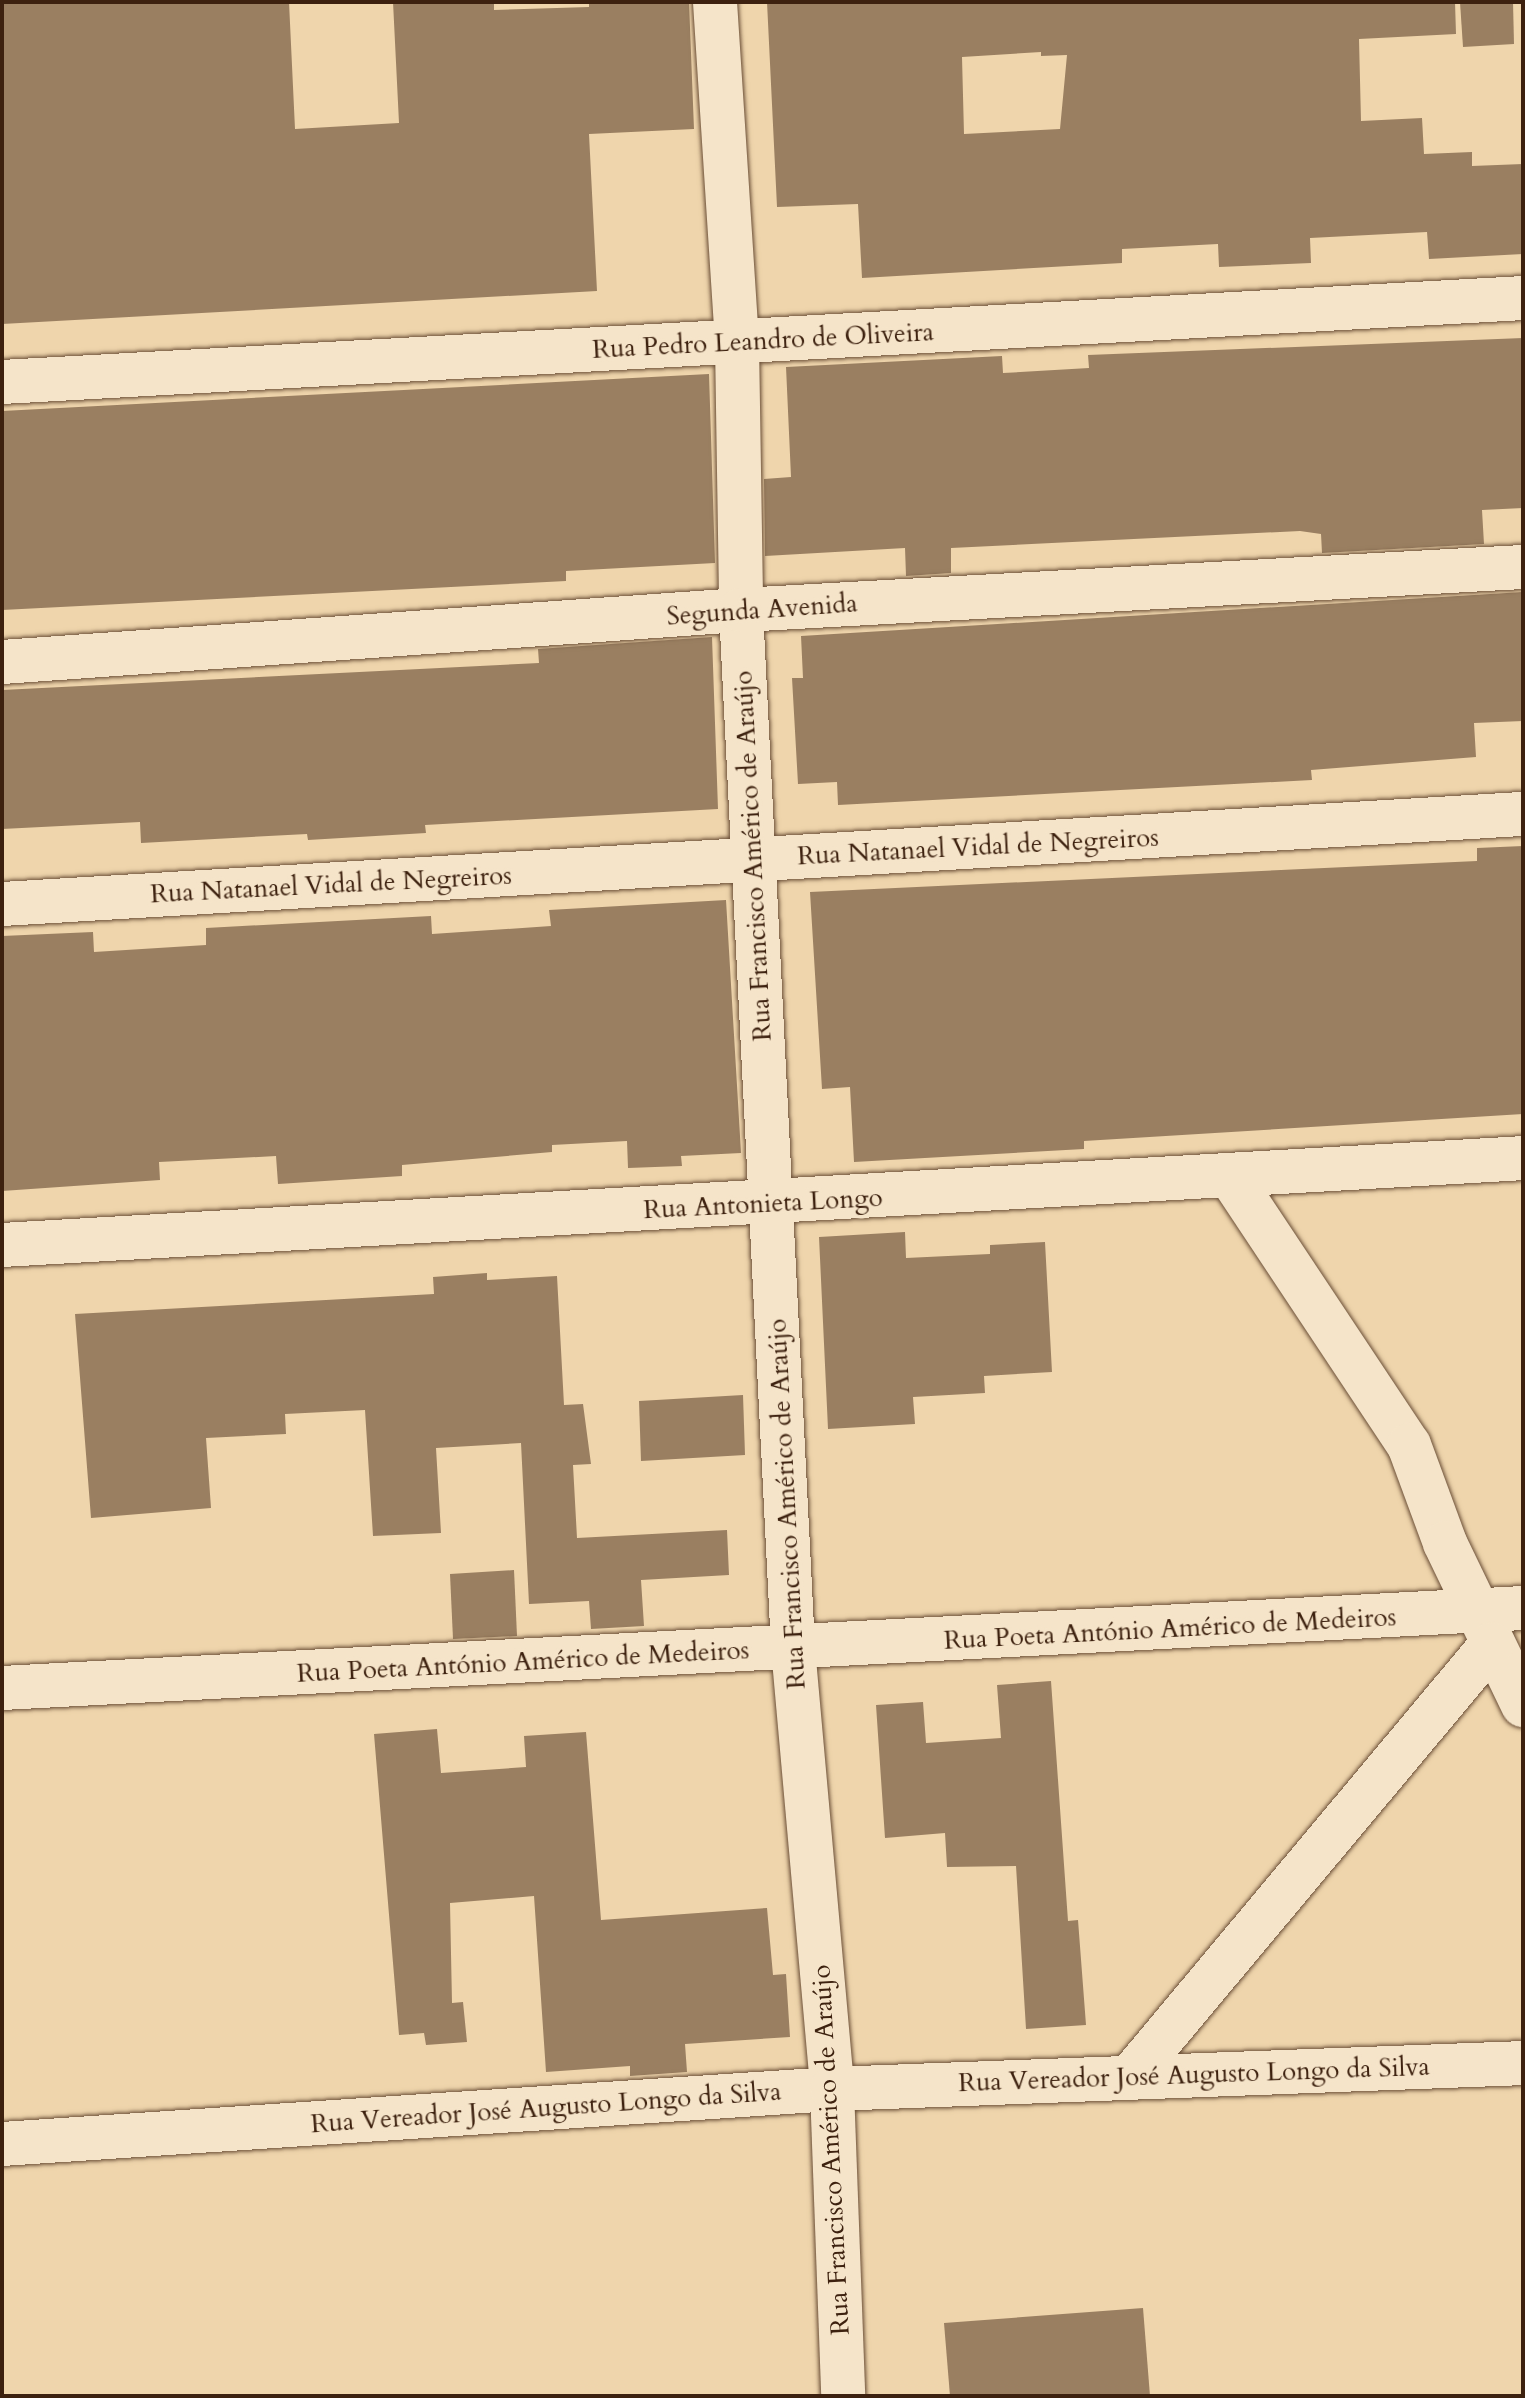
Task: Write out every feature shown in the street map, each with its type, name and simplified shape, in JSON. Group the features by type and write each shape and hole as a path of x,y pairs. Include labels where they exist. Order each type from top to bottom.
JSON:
{"street":[{"name":"Rua Francisco Américo de Araújo","path":"715,2 737,343 741,610 793,1648 832,2089 843,2396"},
{"name":"Rua Pedro Leandro de Oliveira","path":"2,382 1523,298"},
{"name":"Segunda Avenida","path":"2,662 741,610 1523,567"},
{"name":"Rua Natanael Vidal de Negreiros","path":"2,904 1523,814"},
{"name":"Rua Antonieta Longo","path":"2,1245 770,1204 1523,1158"},
{"path":"1230,1176 1409,1445 1484,1629 1523,1705"},
{"name":"Rua Poeta António Américo de Medeiros","path":"2,1688 793,1648 1484,1629 1523,1608"},
{"path":"1130,2077 1484,1629"},
{"name":"Rua Vereador José Augusto Longo da Silva","path":"2,2144 832,2089 1523,2063"}],"building":[{"path":"2,2 289,2 295,129 399,123 393,2 494,2 494,10 589,7 589,2 689,2 694,129 589,134 597,291 2,324"},
{"path":"767,2 1455,2 1456,34 1359,39 1361,121 1422,118 1424,154 1472,152 1472,166 1523,164 1523,254 1429,259 1427,232 1310,238 1311,263 1219,267 1218,244 1122,249 1122,263 862,278 858,204 777,207","holes":["1041,52 1041,56 1067,55 1060,129 964,134 962,57"]},
{"path":"1460,2 1513,2 1514,44 1463,47"},
{"path":"1523,338 1523,508 1482,510 1484,544 1322,553 1321,534 1300,531 951,548 951,573 906,576 905,548 765,556 764,479 791,477 786,367 1002,356 1003,373 1089,368 1088,355"},
{"path":"709,374 715,563 566,571 566,581 2,610 2,411"},
{"path":"1523,592 1523,721 1474,723 1476,757 1311,770 1312,780 838,805 837,782 798,784 792,678 803,678 801,636"},
{"path":"712,637 718,809 425,825 426,833 308,840 307,834 141,843 140,822 2,829 2,690 539,663 538,649"},
{"path":"1523,846 1523,1114 1084,1141 1084,1149 854,1162 850,1087 822,1089 810,892 1477,861 1477,848"},
{"path":"726,900 741,1153 681,1156 682,1166 628,1168 627,1141 552,1145 552,1152 402,1165 402,1176 278,1184 276,1156 159,1162 160,1180 2,1191 2,936 93,932 94,952 206,945 206,928 431,916 432,934 551,926 549,910"},
{"path":"905,1232 906,1258 990,1254 990,1245 1045,1242 1052,1372 984,1376 985,1393 913,1397 915,1424 828,1429 819,1237"},
{"path":"487,1273 487,1280 557,1276 564,1405 583,1404 591,1464 573,1465 577,1538 727,1530 729,1575 641,1580 644,1626 591,1629 589,1601 529,1604 521,1443 436,1448 441,1533 373,1536 365,1410 285,1414 286,1434 206,1438 211,1508 91,1518 75,1314 434,1294 433,1277"},
{"path":"743,1395 745,1455 641,1461 639,1401"},
{"path":"514,1570 517,1636 453,1639 450,1574"},
{"path":"1051,1681 1068,1921 1078,1920 1086,2025 1026,2029 1016,1866 947,1867 945,1833 885,1838 876,1705 923,1702 926,1743 1001,1738 997,1685"},
{"path":"437,1729 441,1773 526,1767 524,1736 586,1732 601,1920 767,1908 773,1975 786,1974 790,2037 685,2044 687,2072 630,2076 630,2066 546,2072 534,1896 450,1903 452,2003 463,2002 467,2042 426,2045 424,2033 399,2035 374,1734"},
{"path":"1143,2308 1150,2396 950,2396 944,2323"}]}
